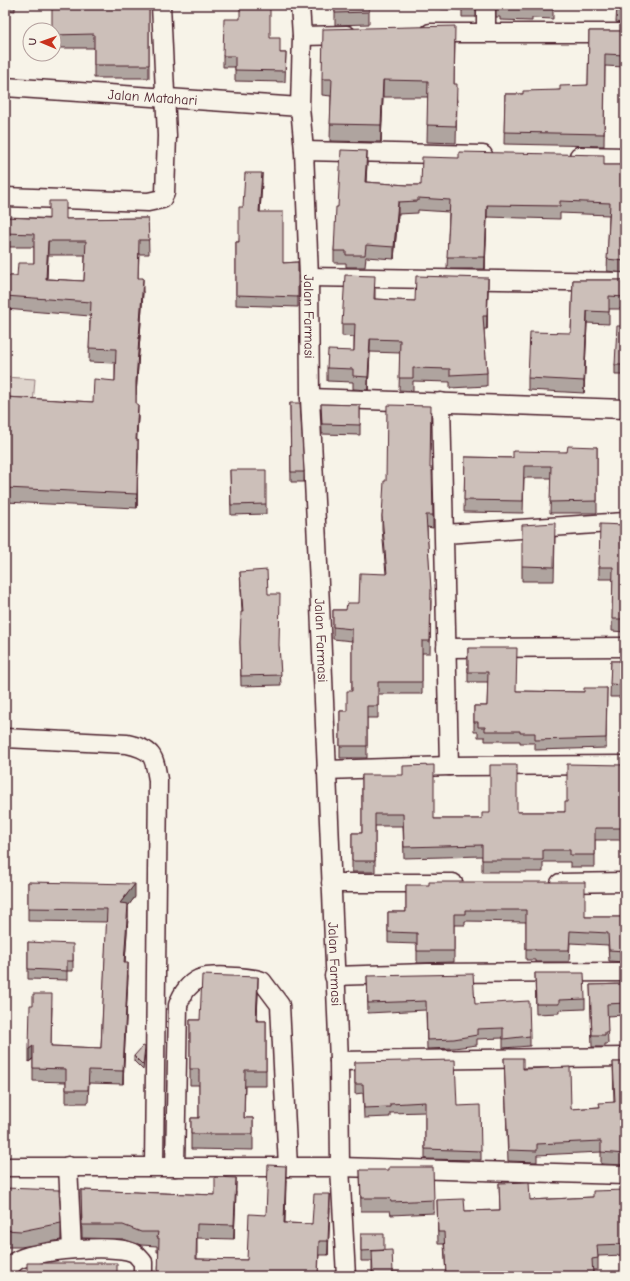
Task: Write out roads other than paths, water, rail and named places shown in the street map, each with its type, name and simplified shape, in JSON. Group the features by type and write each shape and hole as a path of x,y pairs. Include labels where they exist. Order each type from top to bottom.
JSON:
{"street":[{"path":"5,197 148,202 162,200 165,193 166,98 161,5"},
{"name":"Jalan Farmasi","path":"300,5 302,36 300,107 304,151 309,277 310,398 332,883 334,976 339,1061 340,1167 346,1276"},
{"path":"486,5 486,32"},
{"path":"414,34 486,32 625,32"},
{"path":"302,36 366,35"},
{"name":"Jalan Matahari","path":"5,86 300,107"},
{"path":"304,151 497,155"},
{"path":"561,156 625,157"},
{"path":"309,277 625,282"},
{"path":"310,398 625,409"},
{"path":"441,402 449,766"},
{"path":"445,534 625,522"},
{"path":"446,648 625,647"},
{"path":"5,738 127,744 141,748 150,754 155,760 158,780 154,1166"},
{"path":"326,770 449,766 625,765"},
{"path":"542,883 625,882"},
{"path":"332,883 472,883"},
{"path":"334,976 427,973 625,972"},
{"path":"176,1167 178,1005 182,995 188,987 200,978 237,977 262,981 280,1006 288,1167"},
{"path":"339,1061 625,1056"},
{"path":"68,1166 72,1249"},
{"path":"5,1167 340,1167 625,1175"},
{"path":"5,1276 8,1269 20,1260 36,1255 72,1249 117,1248 133,1252 143,1262 143,1276"}]}
